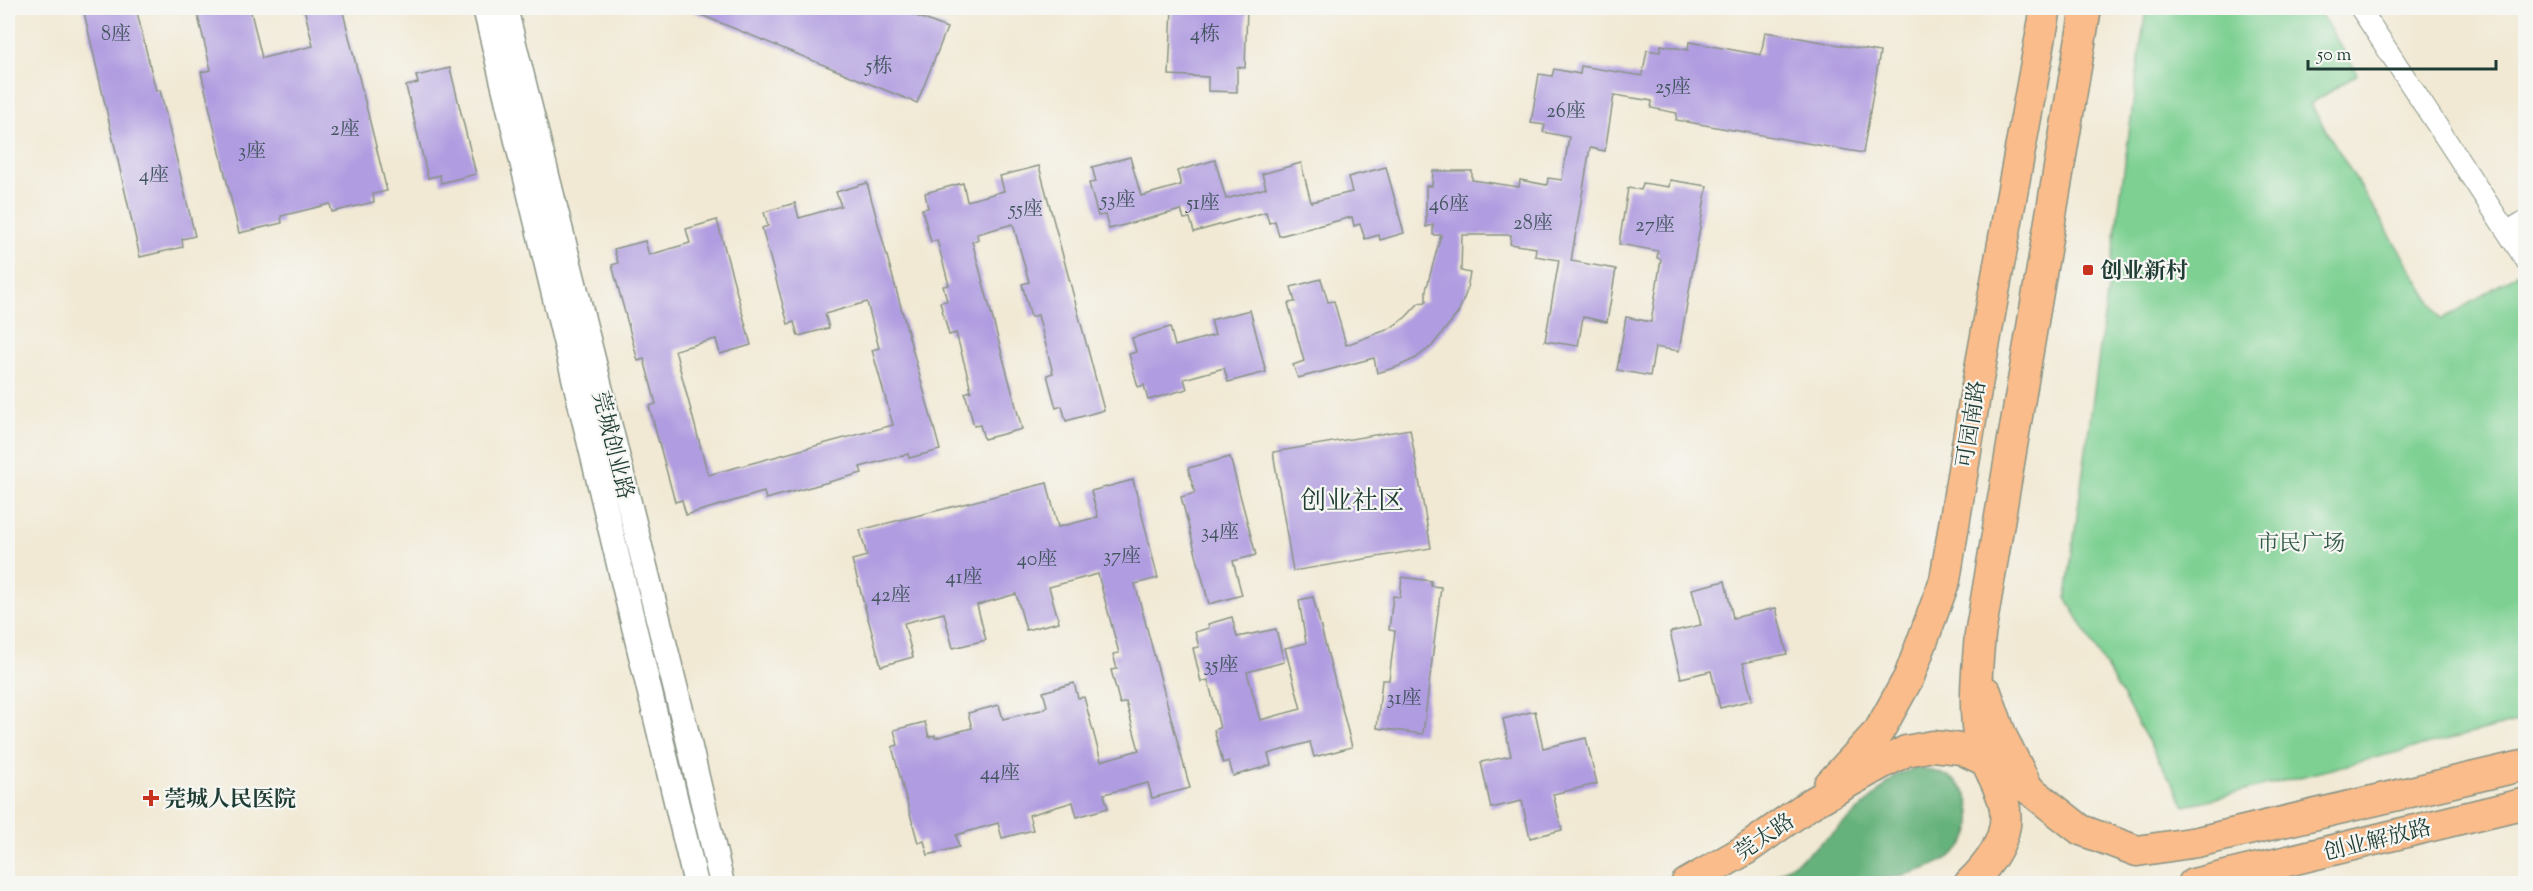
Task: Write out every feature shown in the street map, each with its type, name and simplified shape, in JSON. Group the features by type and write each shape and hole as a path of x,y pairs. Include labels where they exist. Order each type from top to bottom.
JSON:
{"main road":[{"name":"可园南路","path":"1810,804 1879,730 1910,676 1945,580 1975,396 2046,8"},
{"name":"可园南路","path":"1986,761 1979,741 1977,667 1986,590 2086,8"},
{"path":"1977,667 2002,737 2030,790"},
{"name":"创业解放路","path":"1810,804 1906,751 1934,746 1961,749 1986,761 2030,790 2081,830 2137,851 2197,842 2526,765"},
{"path":"1969,884 1985,869 2004,837 2004,801 1986,761"},
{"name":"创业解放路","path":"2193,884 2526,803"},
{"name":"莞太路","path":"1686,884 1745,850 1810,804"}],"street":[{"name":"莞城创业路","path":"485,8 696,884"},
{"name":"莞城创业路","path":"505,8 685,726 722,884"},
{"path":"2360,8 2526,261"},
{"path":"2508,231 2526,220"}],"green space":[{"name":"市民广场","path":"2146,8 2317,8 2358,74 2310,104 2442,320 2525,269 2525,720 2185,806 2066,597"},
{"path":"1917,768 1948,776 1965,792 1968,800 1970,830 1957,852 1931,867 1898,876 1823,883 1764,883 1805,856 1898,774"}],"building":[{"path":"83,8 136,8 156,91 160,90 195,236 182,239 183,247 140,257"},
{"path":"196,8 250,8 262,58 313,46 304,8 342,8 387,191 373,194 374,202 332,212 330,204 281,216 282,223 239,233 201,72 211,70"},
{"path":"684,8 896,8 947,28 917,103"},
{"path":"1172,8 1247,8 1245,68 1237,67 1237,92 1208,91 1208,77 1169,75"},
{"path":"1765,32 1880,52 1863,153 1676,120 1677,113 1651,108 1652,101 1614,95 1605,151 1590,148 1571,261 1616,269 1607,322 1583,317 1578,346 1545,341 1559,260 1535,256 1536,248 1510,244 1511,235 1462,235 1461,271 1470,273 1466,293 1458,313 1432,346 1416,358 1377,373 1374,358 1298,378 1293,365 1304,361 1288,303 1295,302 1291,287 1321,279 1328,302 1334,301 1346,345 1389,329 1406,317 1419,303 1426,302 1426,290 1441,235 1433,235 1433,225 1426,227 1426,186 1432,186 1433,171 1472,171 1472,180 1519,187 1520,180 1547,185 1548,178 1562,180 1569,137 1543,132 1545,125 1531,123 1539,74 1552,76 1554,69 1580,74 1581,66 1642,76 1647,50 1660,52 1661,45 1688,50 1689,42 1761,55"},
{"path":"450,68 476,174 441,183 440,175 428,178 406,86 418,83 416,76"},
{"path":"1130,157 1141,196 1181,185 1177,171 1215,160 1226,199 1266,188 1262,174 1301,163 1311,202 1352,192 1348,177 1386,167 1404,233 1380,240 1379,235 1365,239 1360,224 1354,226 1352,217 1279,236 1275,221 1269,223 1266,212 1194,232 1190,218 1184,219 1181,210 1109,229 1105,215 1098,216 1089,183 1096,182 1092,167"},
{"path":"1039,166 1104,410 1066,421 1062,406 1056,408 1047,375 1053,373 1038,315 1031,317 1022,284 1029,282 1013,224 977,234 978,240 972,241 1022,429 984,439 980,425 974,426 965,393 971,391 956,333 949,335 940,302 947,301 943,286 949,285 937,240 931,242 922,209 928,208 925,193 963,183 967,201 1004,191 1000,176"},
{"path":"1670,180 1707,186 1679,351 1655,347 1650,376 1617,370 1626,317 1651,322 1661,259 1657,258 1658,251 1619,244 1628,188 1641,190 1643,183 1669,187"},
{"path":"867,183 940,450 909,458 908,454 860,467 862,473 766,499 764,492 686,515 682,500 675,502 649,406 656,404 644,359 638,361 612,265 618,263 614,249 645,241 649,255 690,243 686,229 717,220 751,345 720,354 716,339 675,350 708,475 893,425 872,350 879,348 867,302 825,314 829,328 798,336 794,322 788,324 762,228 768,226 764,212 795,203 799,218 841,206 836,192"},
{"path":"1250,310 1266,372 1228,382 1224,368 1184,379 1187,389 1148,400 1144,385 1138,387 1129,354 1136,352 1132,338 1170,327 1175,346 1215,335 1211,320"},
{"path":"1410,429 1431,548 1293,571 1273,452"},
{"path":"1230,457 1256,555 1233,561 1242,595 1209,604 1181,497 1195,493 1188,468"},
{"path":"1133,480 1158,578 1135,584 1190,788 1152,798 1148,783 1104,794 1108,808 1077,817 1073,802 1029,815 1033,830 1002,838 998,823 956,835 959,847 928,855 924,841 918,843 892,747 898,745 894,730 925,722 929,737 935,735 935,738 972,728 968,713 999,705 1003,719 1041,710 1047,706 1043,692 1074,683 1078,698 1084,697 1101,761 1139,750 1126,702 1120,704 1111,670 1117,669 1113,654 1119,653 1098,574 1049,587 1059,622 1026,630 1016,594 977,605 986,640 953,648 944,613 904,623 913,657 881,666 852,560 867,556 860,530 1047,483 1058,527 1098,517 1091,491"},
{"path":"1402,577 1431,581 1431,586 1441,587 1423,734 1377,728 1382,680 1389,680 1395,631 1389,630 1393,596 1400,597"},
{"path":"1725,581 1733,618 1776,608 1787,654 1743,663 1752,700 1720,708 1711,671 1681,678 1670,632 1701,625 1692,589"},
{"path":"1313,597 1352,747 1314,757 1310,742 1268,754 1271,765 1233,776 1229,761 1223,763 1214,730 1220,728 1208,680 1201,682 1193,648 1199,647 1195,632 1209,628 1208,624 1232,617 1237,637 1276,629 1284,662 1247,672 1260,720 1301,709 1285,648 1306,643 1299,600"},
{"path":"1535,711 1543,748 1586,738 1597,784 1553,794 1562,830 1530,838 1522,801 1491,808 1481,762 1511,756 1503,719"}],"place":[{"name":"创业新村","path":"2088,270"},
{"name":"莞城人民医院","path":"151,798"}],"district":[{"name":"创业社区","path":"1352,500"}]}
